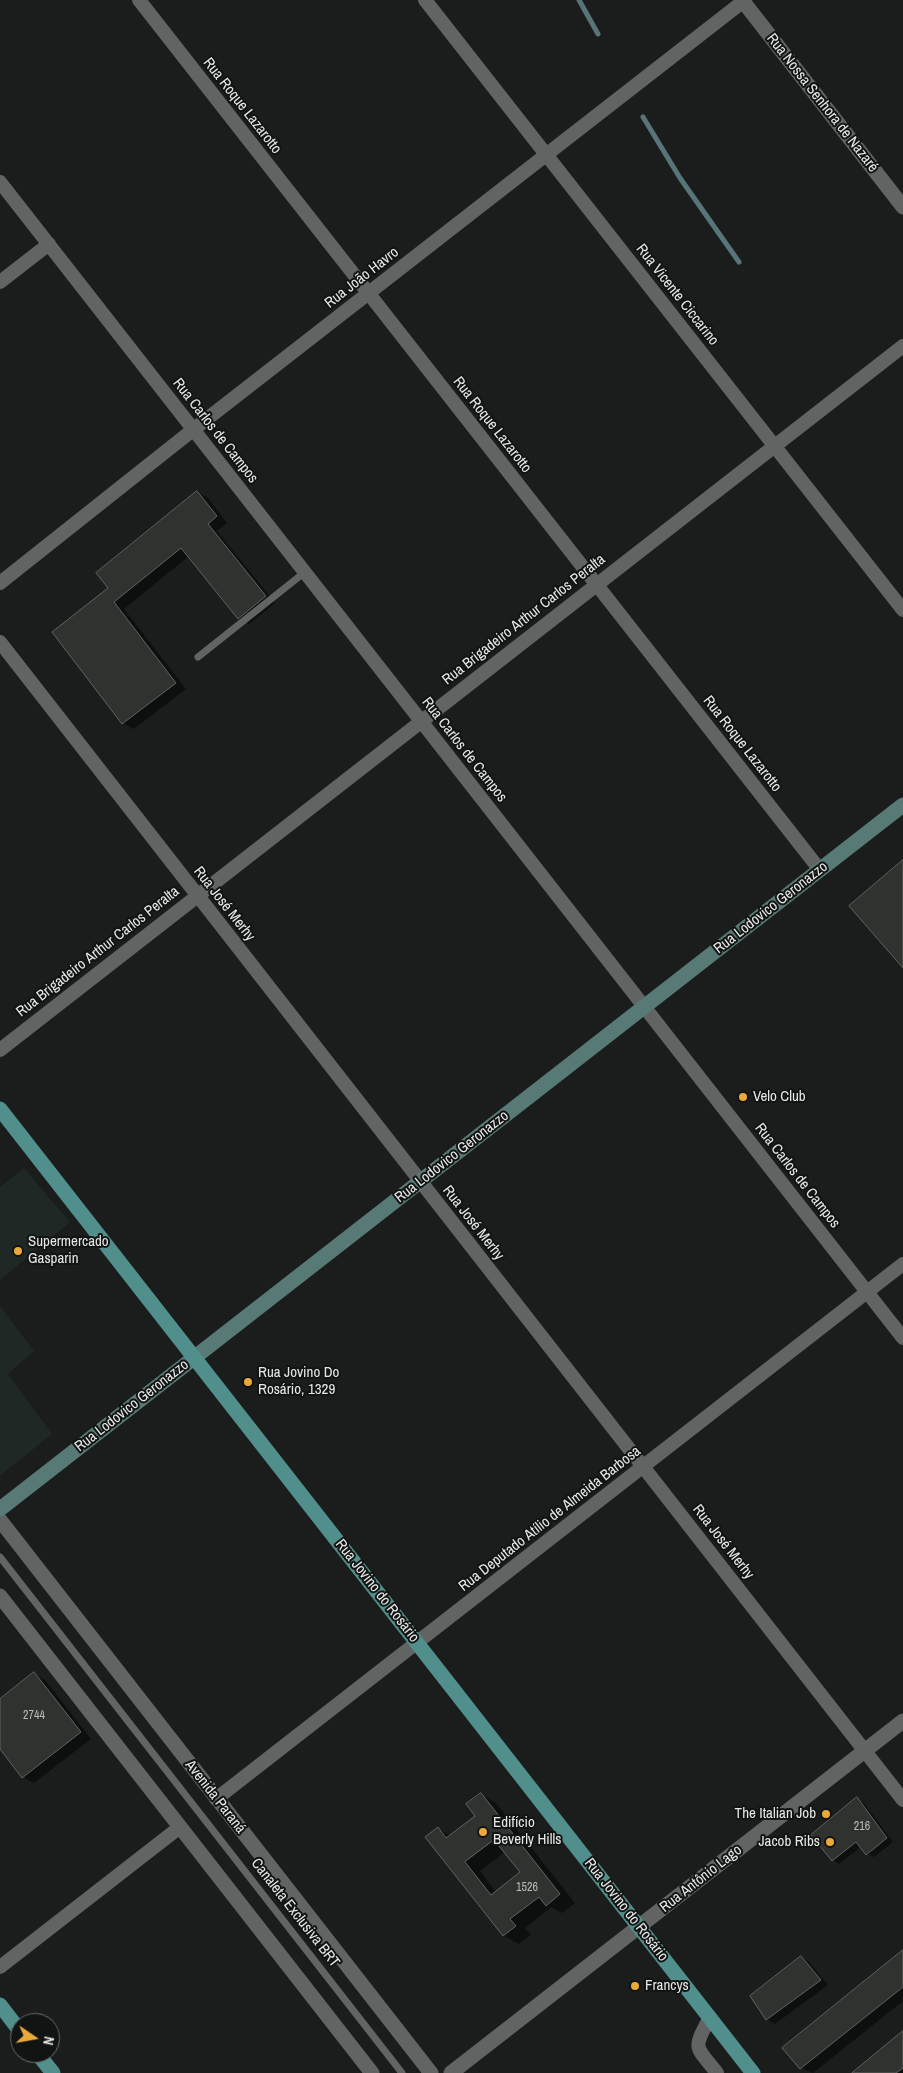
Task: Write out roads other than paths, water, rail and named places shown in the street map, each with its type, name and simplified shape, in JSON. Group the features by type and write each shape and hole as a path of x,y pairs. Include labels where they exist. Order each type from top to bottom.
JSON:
{"main road":[{"name":"Rua Lodovico Geronazzo","path":"0,1509 903,805"},
{"name":"Rua Jovino do Rosário","path":"0,1109 753,2073"},
{"path":"0,2005 10,2018"},
{"path":"45,2063 53,2073"}],"street":[{"name":"Rua Roque Lazarotto","path":"139,0 820,870"},
{"name":"Rua Vicente Ciccarino","path":"425,0 903,610"},
{"name":"Rua João Havro","path":"0,583 743,1"},
{"name":"Rua Nossa Senhora de Nazaré","path":"743,1 903,207"},
{"name":"Rua Carlos de Campos","path":"0,182 903,1338"},
{"path":"0,282 49,244"},
{"name":"Rua Brigadeiro Arthur Carlos Peralta","path":"0,1050 903,346"},
{"name":"Rua José Merhy","path":"0,642 903,1800"},
{"name":"Rua Deputado Atílio de Almeida Barbosa","path":"216,1799 903,1264"},
{"name":"Avenida Paraná","path":"0,1520 431,2073"},
{"path":"0,1596 372,2073"},
{"name":"Rua Antônio Lago","path":"451,2073 903,1721"},
{"path":"0,1967 180,1827"},
{"path":"710,2017 697,2042 698,2049 716,2073"}],"lane":[{"path":"198,657 305,572"},
{"name":"Canaleta Exclusiva BRT","path":"0,1557 402,2073"}],"waterway":[{"path":"579,0 598,34"},
{"path":"643,117 680,178 739,262"}],"place":[{"name":"Velo Club","path":"743,1097"},
{"name":"Supermercado Gasparin","path":"18,1251"},
{"name":"Rua Jovino Do Rosário, 1329","path":"248,1382"},
{"name":"The Italian Job","path":"826,1814"},
{"name":"Edifício Beverly Hills","path":"483,1832"},
{"name":"Jacob Ribs","path":"830,1842"},
{"name":"Francys","path":"635,1986"}]}
